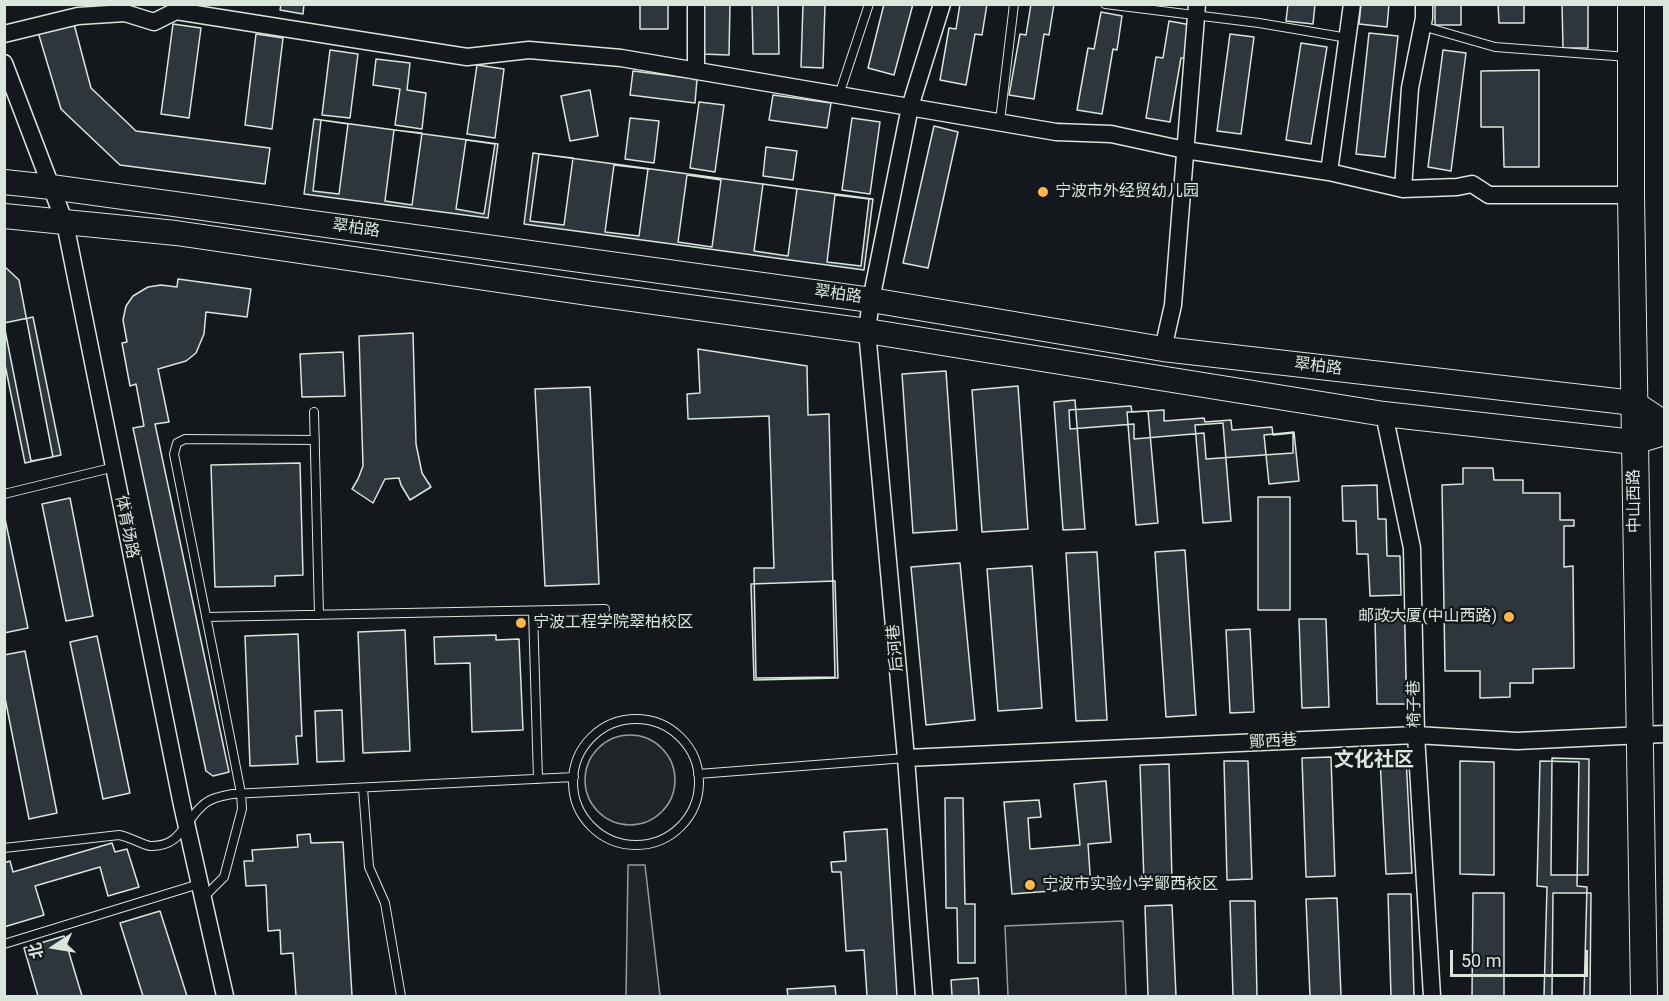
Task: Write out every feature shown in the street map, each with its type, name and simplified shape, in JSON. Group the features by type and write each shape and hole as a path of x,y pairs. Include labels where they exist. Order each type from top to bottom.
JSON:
{"main road":[{"name":"中山西路","path":"1631,4 1634,441 1652,735 1644,996"},
{"name":"翠柏路","path":"4,182 871,300 1163,349 1634,403 1665,423"},
{"name":"翠柏路","path":"4,216 176,234 594,294 867,330 1384,414 1634,441 1665,433"}],"street":[{"path":"696,4 696,71"},
{"name":"后河巷","path":"924,996 906,758 867,330 910,107 942,4"},
{"path":"1329,172 1352,4"},
{"path":"1403,189 1410,88 1424,4"},
{"path":"1163,349 1173,305 1197,10"},
{"path":"4,34 78,16 125,13 154,22 176,11 467,57 529,50 621,58 1056,132 1111,134 1185,150 1329,172 1403,189 1457,187 1472,184 1489,195 1631,195"},
{"name":"体育场路","path":"4,63 65,223 187,827 225,996"},
{"name":"椅子巷","path":"1384,414 1412,548 1416,735 1432,996"},
{"name":"鄮西巷","path":"906,758 1416,735 1517,741 1652,735"}],"lane":[{"path":"839,95 869,4"},
{"path":"1000,121 1014,4"},
{"path":"1110,5 1197,10 1348,38"},
{"path":"1422,26 1496,47 1631,57"},
{"path":"314,412 318,615"},
{"path":"4,944 201,891 224,877 242,809 241,793 174,454 177,443 185,439 315,440"},
{"path":"4,483 8,493 115,467"},
{"path":"206,617 605,609"},
{"path":"533,611 538,779"},
{"path":"640,719 665,726 686,744 693,755 698,774 698,795 687,820 667,838 643,845 617,842 595,830 580,809 575,796 574,777 579,758 593,737 615,723 640,719"},
{"path":"698,774 906,758"},
{"path":"4,848 119,835 131,837 147,846 169,844 187,827 202,806 216,798 241,793 574,777"},
{"path":"363,788 369,867 385,903 401,996"}],"shaded area":[{"path":"630,735 647,739 662,748 671,763 675,780 671,797 662,812 647,821 630,825 613,821 598,812 589,797 585,780 589,763 598,748 613,739"},
{"path":"628,865 645,865 660,996 626,996"},
{"path":"1123,921 1126,996 1008,996 1005,926"}],"building":[{"path":"281,4 304,4 303,14 280,10"},
{"path":"640,4 668,4 668,29 640,29"},
{"path":"702,4 730,4 729,55 702,54"},
{"path":"752,4 778,4 779,54 753,54"},
{"path":"803,4 825,4 823,68 801,67"},
{"path":"884,4 913,4 894,75 868,68"},
{"path":"960,4 987,4 982,35 975,34 966,85 940,80 949,28 956,29"},
{"path":"1031,4 1054,4 1049,35 1044,34 1034,99 1009,95 1020,34 1026,35"},
{"path":"1288,4 1315,4 1313,24 1286,21"},
{"path":"1361,4 1389,4 1387,27 1359,24"},
{"path":"1435,4 1461,4 1461,25 1435,25"},
{"path":"1498,4 1524,4 1524,23 1499,23"},
{"path":"1562,4 1588,4 1588,48 1563,48"},
{"path":"1101,12 1122,16 1117,50 1113,49 1102,114 1077,110 1088,48 1094,49"},
{"path":"1169,21 1191,25 1185,58 1181,58 1170,122 1146,118 1156,57 1163,58"},
{"path":"74,24 91,88 136,131 270,148 265,184 120,165 61,109 38,32"},
{"path":"173,24 201,28 189,118 161,114"},
{"path":"1369,33 1398,36 1385,157 1356,154"},
{"path":"256,34 283,38 272,129 245,125"},
{"path":"1230,34 1254,37 1241,134 1217,131"},
{"path":"1301,43 1327,47 1311,144 1286,140"},
{"path":"330,50 358,54 350,118 322,115"},
{"path":"1443,50 1466,53 1451,171 1428,167"},
{"path":"376,59 410,63 407,90 426,93 422,129 395,125 400,89 373,85"},
{"path":"477,65 504,69 495,138 467,134"},
{"path":"1539,70 1539,167 1504,167 1503,127 1481,127 1481,71"},
{"path":"633,71 697,79 695,103 630,95"},
{"path":"590,90 598,136 570,141 561,96"},
{"path":"773,95 831,103 827,128 769,120"},
{"path":"699,102 724,105 715,172 690,168"},
{"path":"630,118 659,121 654,163 625,159"},
{"path":"852,118 880,122 870,194 842,190"},
{"path":"314,119 498,144 488,218 304,194"},
{"path":"321,120 348,124 339,194 313,191"},
{"path":"934,126 958,132 928,268 903,263"},
{"path":"394,130 422,133 412,205 385,201"},
{"path":"466,140 495,144 484,214 456,209"},
{"path":"766,147 797,151 793,180 763,176"},
{"path":"533,153 873,199 864,270 524,224"},
{"path":"539,154 573,158 564,225 530,221"},
{"path":"614,165 648,169 639,236 605,232"},
{"path":"687,175 721,180 712,247 678,242"},
{"path":"763,184 797,189 788,256 754,251"},
{"path":"835,195 869,199 861,266 827,262"},
{"path":"4,266 19,280 53,457 31,461 4,325"},
{"path":"178,279 251,289 247,317 206,312 204,334 196,353 186,361 158,369 169,422 155,424 229,772 213,776 206,771 133,428 144,426 136,384 130,386 122,343 127,342 123,320 126,306 133,296 148,287 161,285 177,287"},
{"path":"33,317 61,455 25,463 4,360 4,323"},
{"path":"413,333 416,444 422,473 431,487 410,500 399,478 385,479 373,503 352,489 363,466 359,336"},
{"path":"698,349 807,366 808,415 829,414 835,677 756,678 754,568 774,568 769,416 688,419 687,394 700,393"},
{"path":"343,352 345,396 302,397 300,354"},
{"path":"946,371 957,530 913,533 902,374"},
{"path":"1018,386 1028,529 982,532 972,390"},
{"path":"590,387 599,584 545,586 535,389"},
{"path":"1075,400 1085,529 1063,530 1054,402"},
{"path":"1131,406 1132,412 1164,410 1164,421 1204,418 1205,422 1231,420 1232,430 1272,427 1273,435 1293,433 1293,453 1206,459 1204,433 1134,439 1134,424 1070,429 1069,410"},
{"path":"1148,411 1158,523 1136,525 1127,412"},
{"path":"1223,423 1231,521 1203,523 1195,425"},
{"path":"1294,432 1299,481 1269,484 1264,435"},
{"path":"300,463 303,575 275,576 275,586 215,587 211,465"},
{"name":"邮政大厦(中山西路)","path":"1463,468 1493,468 1494,480 1523,480 1523,493 1560,493 1560,520 1574,520 1574,526 1564,526 1564,567 1573,566 1574,668 1533,669 1533,683 1510,683 1510,697 1480,698 1480,671 1445,671 1442,485 1463,484"},
{"path":"1377,485 1378,519 1386,519 1387,556 1400,556 1401,595 1370,596 1368,554 1357,554 1356,521 1343,521 1342,486"},
{"path":"1258,497 1290,497 1290,610 1258,610"},
{"path":"70,498 93,616 66,621 42,504"},
{"path":"4,514 28,628 4,633"},
{"path":"1185,550 1196,715 1166,717 1155,552"},
{"path":"1097,552 1107,720 1076,721 1066,553"},
{"path":"960,563 975,720 926,725 911,567"},
{"path":"1032,566 1042,708 998,711 987,569"},
{"path":"835,581 838,678 754,680 751,584"},
{"path":"1405,617 1407,704 1377,704 1375,618"},
{"path":"1299,619 1326,619 1329,707 1302,708"},
{"path":"1250,629 1254,712 1230,713 1226,630"},
{"path":"405,630 410,751 363,753 358,632"},
{"path":"298,634 302,736 296,736 298,764 250,766 245,636"},
{"path":"496,635 496,640 519,639 523,730 472,732 470,663 435,664 434,637"},
{"path":"97,636 130,793 103,799 70,642"},
{"path":"25,651 57,813 29,819 4,693 4,655"},
{"path":"342,710 344,761 317,762 315,711"},
{"path":"1331,757 1335,876 1306,877 1302,758"},
{"path":"1406,758 1412,873 1386,874 1380,759"},
{"path":"1552,758 1589,759 1588,875 1551,875"},
{"path":"1224,761 1248,761 1252,879 1227,880"},
{"path":"1460,761 1494,762 1494,875 1460,874"},
{"path":"1540,761 1579,762 1577,886 1587,887 1584,996 1544,996 1547,887 1537,886"},
{"path":"1169,764 1172,881 1144,882 1140,765"},
{"path":"1106,781 1111,842 1088,844 1091,888 1012,894 1004,802 1039,800 1041,817 1028,818 1030,849 1080,845 1074,784"},
{"path":"945,798 963,798 965,904 975,904 975,963 958,963 957,908 946,908"},
{"path":"887,829 897,996 867,996 864,950 846,951 841,872 832,872 831,862 846,861 844,832"},
{"path":"310,834 311,843 343,842 352,996 296,996 293,953 281,954 280,930 268,931 266,885 246,886 244,861 253,861 252,850 298,847 297,835"},
{"path":"112,843 115,852 127,849 139,887 108,896 100,867 35,886 44,915 4,927 4,863 10,861 13,872"},
{"path":"1473,893 1504,893 1504,996 1472,996"},
{"path":"1553,893 1591,893 1590,996 1552,996"},
{"path":"1388,894 1411,894 1414,996 1391,996"},
{"path":"1337,898 1341,996 1310,996 1306,899"},
{"path":"1230,901 1255,901 1257,996 1233,996"},
{"path":"1172,905 1176,996 1148,996 1145,906"},
{"path":"160,911 187,996 143,996 120,923"},
{"path":"64,936 82,996 38,996 24,948"},
{"path":"978,978 979,996 952,996 951,980"},
{"path":"835,986 836,996 788,996 787,989"}],"place":[{"name":"宁波市外经贸幼儿园","path":"1043,192"},
{"name":"邮政大厦(中山西路)","path":"1509,617"},
{"name":"宁波工程学院翠柏校区","path":"521,623"},
{"name":"宁波市实验小学鄮西校区","path":"1030,885"}],"district":[{"name":"文化社区","path":"1374,761"}]}
